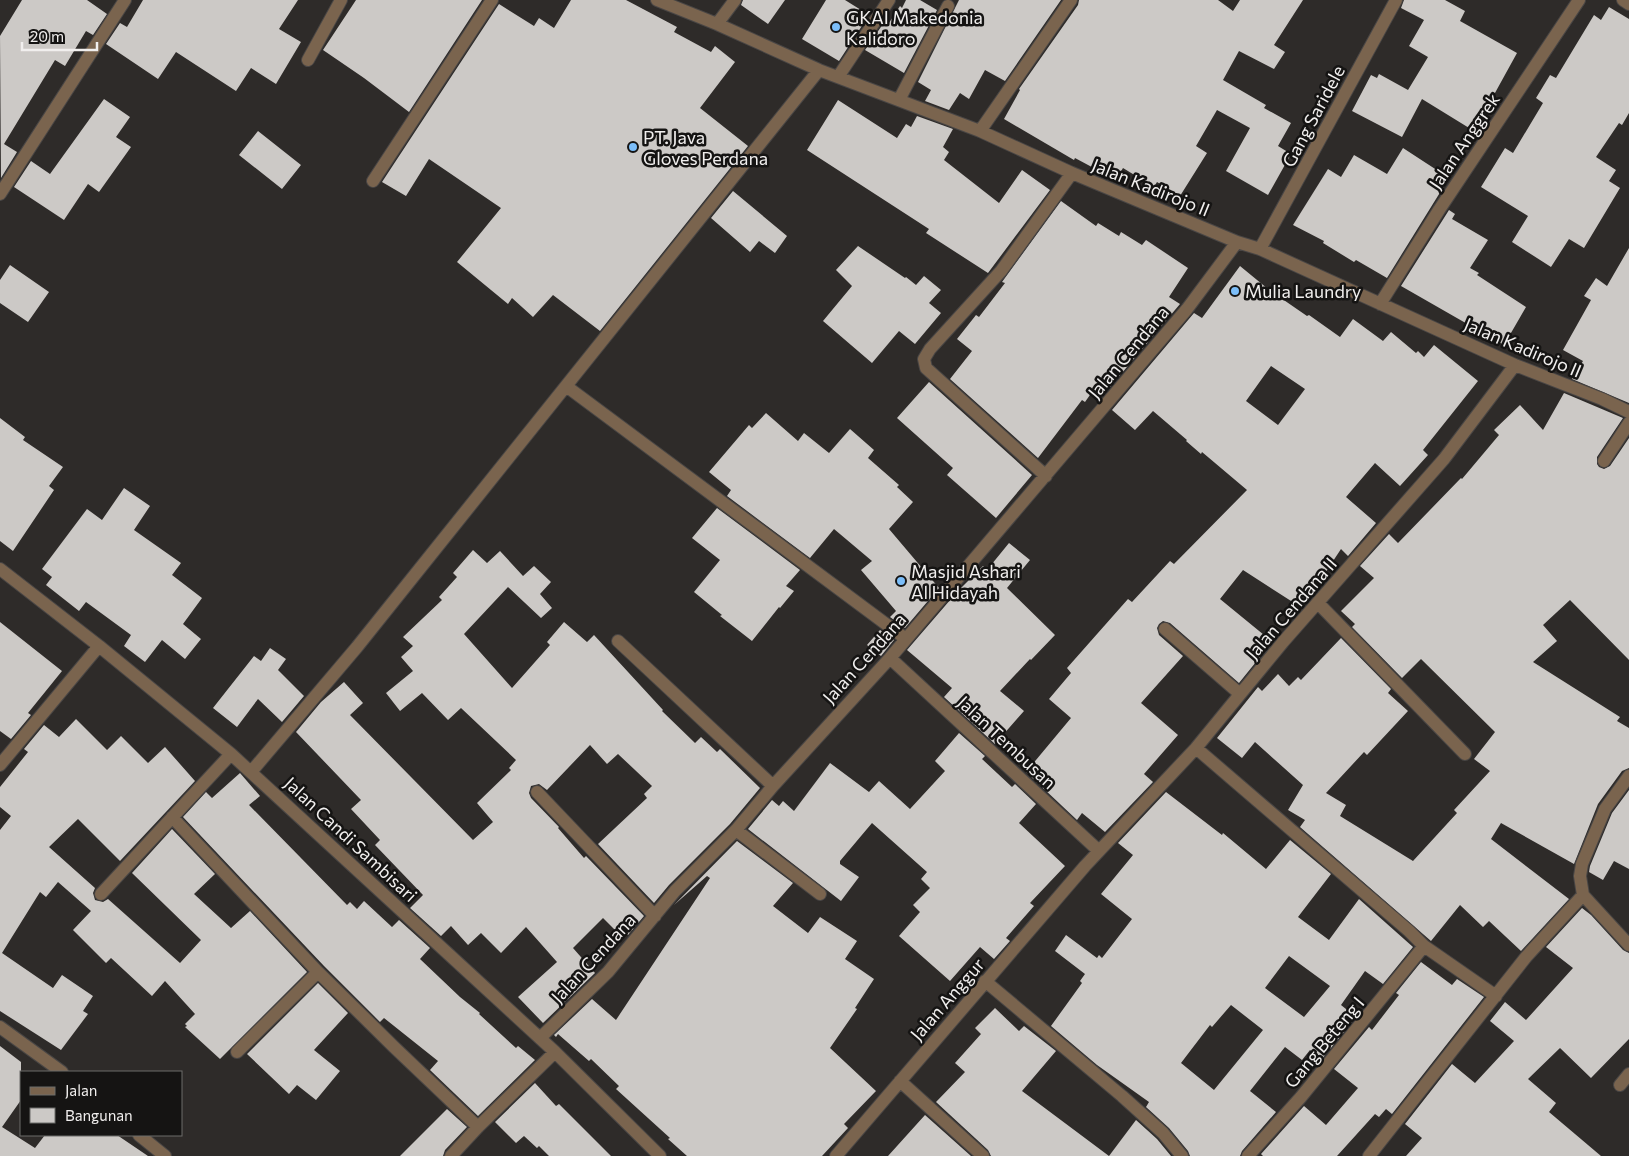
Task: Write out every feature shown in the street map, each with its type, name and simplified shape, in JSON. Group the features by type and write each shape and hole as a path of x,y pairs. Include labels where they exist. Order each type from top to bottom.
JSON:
{"street":[{"path":"0,194 125,0"},
{"path":"308,60 341,0"},
{"path":"373,181 492,0"},
{"name":"Jalan Kadirojo II","path":"657,0 717,24 819,70 980,131 1072,174 1237,242 1260,249 1514,365 1602,399 1629,412"},
{"path":"717,24 735,0"},
{"path":"838,77 889,0"},
{"path":"980,131 1071,0"},
{"name":"Gang Saridele","path":"1260,249 1396,0"},
{"name":"Jalan Anggrek","path":"1380,304 1439,210 1579,0"},
{"path":"1623,0 1629,4"},
{"path":"899,100 948,6"},
{"path":"251,772 363,639 819,70"},
{"path":"1046,476 926,368 924,359 930,349 1001,271 1072,174"},
{"name":"Jalan Cendana","path":"540,1038 608,972 675,891 736,830 773,786 890,658 1187,309 1237,242"},
{"name":"Jalan Cendana II","path":"1085,866 1196,748 1318,603 1444,459 1514,365"},
{"path":"566,386 906,639"},
{"path":"1604,461 1629,423"},
{"name":"Jalan Candi Sambisari","path":"0,569 99,646 231,754 555,1052 660,1156"},
{"path":"1318,603 1465,754"},
{"path":"1166,629 1240,694"},
{"path":"618,641 773,786"},
{"path":"0,765 4,750 99,646"},
{"name":"Jalan Tembusan","path":"890,658 1100,851"},
{"path":"1196,748 1424,946 1496,996"},
{"path":"101,894 231,754"},
{"path":"1629,776 1605,810 1582,864 1580,876 1583,895 1629,945"},
{"path":"537,792 655,916"},
{"path":"172,817 318,972 478,1126"},
{"path":"736,830 820,894"},
{"name":"Jalan Anggur","path":"836,1156 1085,866"},
{"path":"1369,1156 1526,957 1583,895"},
{"name":"Gang Beteng I","path":"1248,1156 1301,1097 1424,946"},
{"path":"238,1052 318,972"},
{"path":"985,982 1122,1096 1163,1133 1182,1156"},
{"path":"0,1027 61,1071"},
{"path":"451,1156 478,1126 555,1052"},
{"path":"1620,1085 1629,1074"},
{"path":"900,1081 983,1156"},
{"path":"140,1136 165,1156"}],"building":[{"path":"22,0 87,0 107,14 93,35 86,31 65,66 55,60 4,144 17,152 1,178 0,36"},
{"path":"143,0 298,0 279,29 301,42 276,84 251,68 236,91 176,52 158,79 106,44 120,23 127,27"},
{"path":"356,0 482,0 409,112 323,50"},
{"path":"571,0 626,0 677,27 674,32 711,52 715,46 735,62 700,108 748,146 600,331 553,295 533,317 512,298 508,304 457,262 501,208 429,159 406,196 382,182 499,4 534,26 539,18 554,28"},
{"path":"743,0 785,0 768,24 741,5"},
{"name":"GKAI Makedonia Kalidoro","path":"826,0 845,0 869,15 839,61 802,39"},
{"path":"906,0 920,0 937,10 904,73 865,50 883,24 887,26"},
{"path":"959,0 1061,0 1005,81 985,70 969,99 960,93 949,110 925,101 931,90 918,82"},
{"path":"1079,0 1218,0 1233,11 1240,0 1303,0 1274,45 1285,52 1274,69 1239,51 1223,80 1266,105 1264,108 1291,123 1278,146 1291,154 1268,195 1226,171 1250,128 1217,110 1196,146 1207,153 1180,196 1157,182 1154,187 1123,168 1116,180 1075,158 1074,160 1004,119 1019,89 1078,5"},
{"path":"1404,0 1445,0 1465,11 1460,21 1517,53 1474,131 1422,99 1402,137 1352,111 1371,75 1377,78 1379,74 1408,90 1428,57 1409,46 1424,20 1401,8"},
{"path":"1609,7 1629,19 1629,113 1622,125 1619,123 1596,157 1616,170 1609,181 1620,188 1584,248 1569,239 1551,267 1512,242 1528,216 1481,187 1505,148 1513,153 1543,103 1536,98 1550,75 1556,78 1594,15 1601,20"},
{"path":"104,99 130,117 116,137 131,147 99,192 88,184 64,220 14,187 31,161 50,174"},
{"path":"838,100 897,138 906,124 911,127 917,116 953,129 943,147 949,152 944,160 999,203 1022,170 1050,190 988,273 926,233 929,229 807,150"},
{"path":"258,131 301,165 282,189 239,155"},
{"path":"1403,148 1449,178 1387,278 1356,260 1354,262 1323,243 1324,241 1293,225 1328,169 1341,177 1354,155 1387,174"},
{"path":"733,191 787,236 775,253 759,241 750,252 711,218"},
{"path":"1061,201 1096,226 1098,223 1119,236 1121,232 1142,245 1146,240 1188,268 1169,297 1180,304 1100,399 1092,392 1085,402 1082,400 1038,458 950,379 972,351 957,339 976,315 979,317 1005,283 1002,282"},
{"path":"1449,210 1455,214 1452,219 1488,240 1470,268 1479,273 1477,275 1526,307 1504,345 1401,286"},
{"path":"858,246 916,285 924,276 941,290 929,303 941,313 915,344 899,331 872,363 823,321 852,286 836,270"},
{"path":"1629,248 1629,403 1572,379 1583,361 1563,350 1591,300 1584,296 1596,278 1607,286"},
{"path":"10,265 49,292 28,322 0,303 0,280"},
{"path":"1240,266 1268,289 1340,337 1353,319 1383,341 1391,332 1416,353 1418,351 1424,357 1434,345 1478,381 1423,450 1428,455 1400,486 1375,463 1346,497 1376,523 1348,556 1341,549 1302,608 1243,570 1220,599 1264,635 1252,649 1260,657 1239,683 1170,623 1163,621 1159,624 1157,628 1159,635 1183,656 1141,703 1178,735 1144,774 1153,782 1105,832 1082,813 1077,820 1026,772 1071,718 1049,699 1071,673 1067,668 1128,599 1132,602 1170,561 1174,564 1247,490 1202,452 1201,454 1153,411 1135,430 1112,410 1194,313 1202,318","holes":["1271,366 1305,389 1278,425 1246,401"]},
{"path":"929,382 1032,475 996,518 947,475 953,468 897,418"},
{"path":"1564,393 1623,418 1597,457 1599,467 1604,469 1610,466 1629,438 1629,660 1570,600 1543,625 1557,641 1533,662 1620,717 1617,721 1629,728 1629,768 1622,771 1598,804 1574,864 1501,823 1491,839 1569,899 1521,951 1489,921 1483,927 1460,905 1431,941 1300,827 1305,820 1288,810 1303,785 1255,742 1242,758 1217,738 1258,687 1262,691 1278,674 1289,686 1298,677 1301,680 1341,638 1391,689 1388,693 1408,711 1367,755 1364,752 1326,793 1346,805 1340,816 1413,861 1457,813 1454,810 1490,771 1474,759 1495,732 1421,659 1402,678 1352,627 1355,624 1341,611 1374,578 1360,566 1389,534 1398,543 1462,479 1499,435 1494,430 1520,405 1543,430"},
{"path":"766,413 798,441 804,433 829,453 850,429 874,450 868,458 899,485 897,487 913,502 889,529 939,588 905,628 890,617 896,611 861,570 872,561 834,529 810,558 727,496 731,490 709,472 749,425 752,428"},
{"path":"0,418 25,437 23,440 63,467 49,486 54,490 13,551 0,541"},
{"path":"124,488 150,506 134,530 181,563 172,575 202,598 183,624 201,639 185,659 162,640 145,662 124,646 131,635 86,602 79,611 46,585 52,577 42,569 87,509 102,520"},
{"path":"717,508 800,570 786,586 794,591 752,641 720,616 722,615 694,592 720,560 692,538"},
{"path":"1009,543 1030,560 1007,588 1055,635 1000,691 1024,711 995,744 944,697 952,688 907,650 957,592 983,566 987,570"},
{"path":"473,550 487,563 500,551 523,576 534,566 551,582 540,594 552,608 541,618 508,587 464,634 512,688 550,645 547,642 564,622 587,642 594,635 662,711 695,743 701,737 717,752 720,749 760,788 730,824 669,885 654,903 598,844 647,798 644,794 652,786 618,754 607,764 590,745 547,790 539,784 531,786 529,793 531,798 559,827 584,858 586,856 644,916 628,935 626,934 622,937 603,918 573,948 595,973 543,1023 518,997 557,962 526,927 501,953 481,933 468,945 451,926 441,936 410,908 423,895 375,845 380,840 351,809 361,800 296,732 321,702 344,682 363,703 350,715 473,840 493,822 477,803 511,770 509,768 516,760 461,708 448,720 422,693 400,711 386,693 413,671 401,657 413,646 403,637 442,600 439,597 457,577 453,573"},
{"path":"0,622 62,671 28,713 31,715 11,739 0,731"},
{"path":"880,630 894,640 881,656 867,645"},
{"path":"270,648 286,659 278,670 304,696 282,722 258,699 237,727 213,708 254,656 261,661"},
{"path":"76,719 107,750 121,736 148,763 165,747 195,781 120,861 78,819 49,847 95,888 93,893 95,900 103,902 108,899 180,963 201,940 132,873 172,829 215,874 194,894 231,928 250,911 307,972 220,1059 185,1027 187,1026 185,1024 195,1014 165,981 152,996 111,958 106,963 73,930 91,911 58,882 46,897 40,892 2,953 53,988 62,975 93,996 83,1011 88,1014 61,1050 0,1011 0,830 11,816 0,807 0,787 28,752 24,749 44,725 59,737"},
{"path":"959,733 985,756 982,759 1012,787 1015,784 1036,804 1019,823 1065,866 1030,903 1034,906 1006,938 1010,941 994,959 980,947 950,981 899,936 920,912 913,905 930,888 921,879 927,872 872,823 840,861 840,864 859,877 841,901 748,829 772,800 779,806 783,801 794,811 830,763 869,792 879,781 910,809 945,771 935,761"},
{"path":"240,773 260,796 249,805 347,905 350,902 357,909 364,901 392,927 399,920 430,948 420,959 516,1048 518,1046 535,1060 478,1116 430,1070 438,1061 384,1018 380,1022 324,966 183,817 206,792 212,798"},
{"path":"1629,790 1629,869 1614,861 1603,880 1589,872 1590,866 1612,813"},
{"path":"1166,792 1222,835 1223,833 1266,869 1290,840 1331,874 1298,917 1329,940 1359,899 1413,947 1383,984 1365,971 1341,1005 1356,1017 1322,1059 1310,1050 1302,1060 1285,1047 1250,1091 1276,1112 1242,1151 1240,1156 1190,1156 1169,1128 1146,1107 1149,1102 1097,1065 1051,1026 1082,983 1080,981 1085,974 1055,951 1066,935 1097,958 1099,955 1102,958 1132,919 1101,894 1133,855 1118,843","holes":["1289,956 1330,986 1304,1017 1265,988","1231,1005 1263,1030 1214,1090 1181,1063 1210,1025 1212,1027"]},
{"path":"737,841 793,883 773,906 808,933 820,917 857,941 845,959 874,979 855,1008 857,1009 830,1048 876,1091 844,1124 848,1128 822,1156 687,1156 616,1089 619,1086 591,1059 589,1061 558,1034 556,1037 554,1035 592,999 616,1020 710,878 707,876 674,905"},
{"path":"1582,908 1591,915 1623,950 1629,953 1629,1039 1591,1078 1560,1048 1528,1079 1556,1103 1549,1112 1601,1156 1406,1156 1422,1138 1405,1124 1452,1064 1475,1083 1514,1041 1490,1021 1505,1002 1526,1020 1573,968 1546,947"},
{"path":"1421,962 1452,985 1457,979 1484,997 1392,1114 1386,1109 1379,1117 1375,1114 1337,1156 1263,1156 1261,1154 1304,1106 1326,1125 1358,1088 1334,1069 1369,1027 1372,1030 1399,995 1396,993"},
{"path":"318,983 348,1013 314,1050 340,1071 316,1100 297,1085 289,1094 247,1054"},
{"path":"995,1008 1019,1031 1024,1026 1056,1051 1022,1091 1109,1156 991,1156 988,1150 936,1102 965,1072 955,1063 981,1034 975,1028"},
{"path":"0,1046 21,1062 20,1101 2,1127 35,1148 44,1136 118,1136 148,1156 0,1156"},
{"path":"535,1083 556,1106 559,1104 611,1156 549,1156 539,1146 537,1148 524,1136 516,1143 495,1122"},
{"path":"447,1109 467,1127 445,1150 443,1156 400,1156"},
{"path":"925,1115 971,1156 888,1156"},
{"path":"1136,1120 1157,1139 1171,1156 1109,1156"}],"place":[{"name":"GKAI Makedonia Kalidoro","path":"836,27"},
{"name":"PT. Java Gloves Perdana","path":"633,147"},
{"name":"Mulia Laundry","path":"1235,291"},
{"name":"Masjid Ashari Al Hidayah","path":"901,581"}]}
